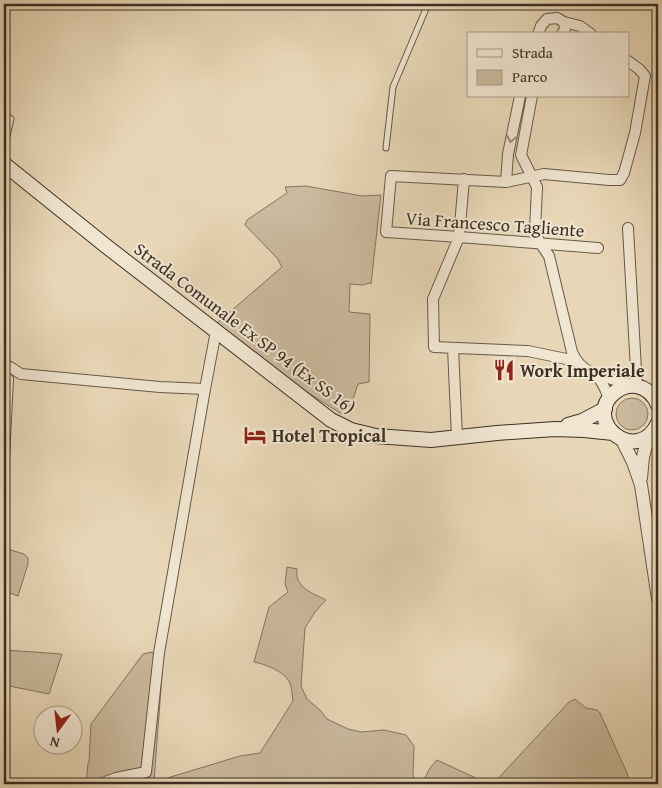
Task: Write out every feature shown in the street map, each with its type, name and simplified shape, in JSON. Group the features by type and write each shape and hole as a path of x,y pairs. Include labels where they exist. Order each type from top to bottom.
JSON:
{"main road":[{"name":"Strada Comunale Ex SP 94 (Ex SS 16)","path":"4,164 106,246 331,420 351,430 376,436 431,440 555,429 584,430 631,441 640,440 648,436"},
{"name":"Strada Comunale Ex SP 94 (Ex SS 16)","path":"555,429 582,421 607,403 616,392 624,387 635,386"},
{"path":"635,386 645,389 658,402"},
{"path":"607,403 605,418 607,426 618,437"},
{"path":"648,436 658,423"}],"street":[{"path":"539,32 547,19 557,18 580,26 588,32"},
{"path":"563,32 564,22"},
{"path":"576,361 528,351 434,347 433,299 459,237 464,180 506,182 544,174 620,180 624,173 635,133 645,76 630,62"},
{"path":"506,182 508,154 520,98"},
{"path":"532,98 521,155 537,187 535,231 540,243 549,256 572,352 576,361 604,386 607,403"},
{"name":"Via Francesco Tagliente","path":"464,180 391,176 386,232 598,248"},
{"path":"586,370 635,386 628,228"},
{"path":"100,784 116,778 146,772 159,653 216,331"},
{"path":"453,348 457,437"},
{"path":"4,365 21,374"},
{"path":"4,460 6,379 21,374 160,387 205,389"},
{"path":"641,485 643,457 648,436"},
{"path":"618,437 633,462 641,485 658,599"}],"lane":[{"path":"386,148 393,87 428,4"},
{"path":"4,113 11,119 4,149"}],"green space":[{"path":"306,186 362,196 381,195 371,284 350,284 349,312 370,314 369,382 358,384 345,416 302,389 217,323 282,267 277,258 245,225 247,220 287,193 285,187"},
{"path":"632,398 638,399 643,403 647,408 647,420 643,425 638,429 632,430 626,429 621,425 617,420 616,414 617,408 621,403 626,399"},
{"path":"4,548 24,554 28,558 28,564 18,596 4,591"},
{"path":"287,567 297,569 298,580 305,589 326,600 315,612 305,628 301,686 307,699 327,719 348,729 361,732 384,730 406,735 414,746 413,775 417,784 86,784 91,724 143,654 152,652 163,661 154,782 240,756 260,753 293,701 291,685 283,674 263,664 254,662 269,607 288,592 285,584"},
{"path":"4,650 62,654 49,694 4,685"},
{"path":"575,699 586,708 597,710 600,713 627,773 629,784 493,784 569,702"},
{"path":"437,760 485,784 417,784 425,778"}],"place":[{"name":"Work Imperiale","path":"504,370"},
{"name":"Hotel Tropical","path":"255,435"}]}
